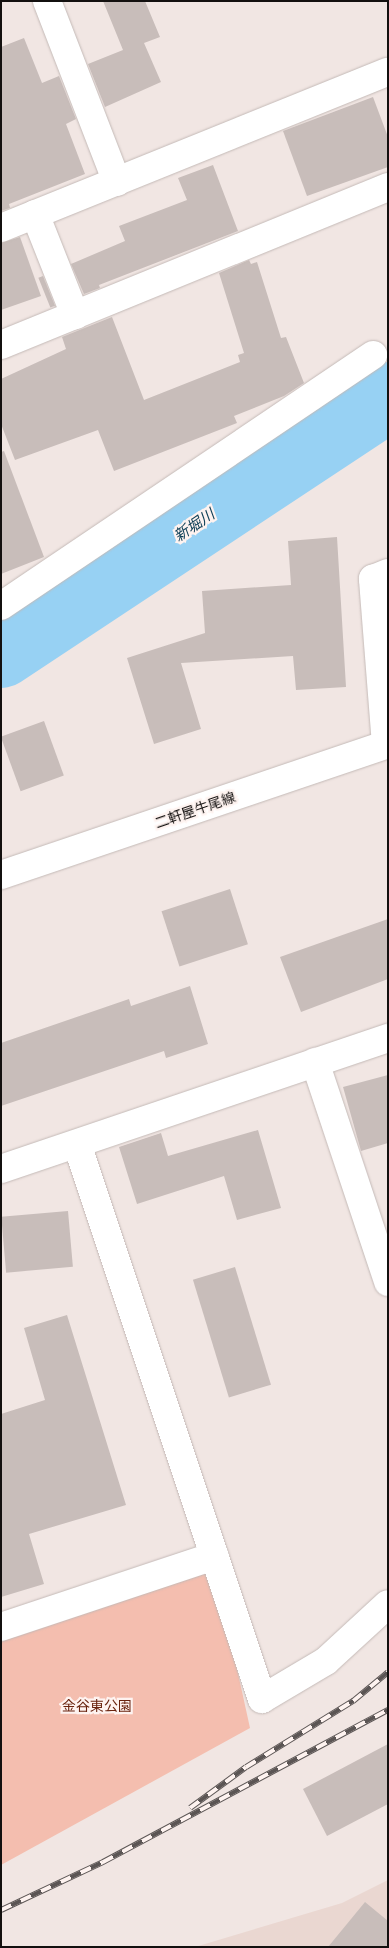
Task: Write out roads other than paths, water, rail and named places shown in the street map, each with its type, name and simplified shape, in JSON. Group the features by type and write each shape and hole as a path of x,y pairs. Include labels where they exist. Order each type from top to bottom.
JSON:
{"street":[{"path":"47,1 117,182"},
{"path":"1,228 388,72"},
{"path":"1,345 388,187"},
{"path":"35,214 75,314"},
{"path":"1,606 374,355"},
{"path":"387,745 373,579 388,574"},
{"name":"二軒屋牛尾線","path":"1,875 387,745"},
{"path":"1,1169 388,1038"},
{"path":"315,1062 388,1282"},
{"path":"77,1144 262,1699 326,1661 388,1604"},
{"path":"1,1627 215,1556"}],"waterway":[{"name":"新堀川","path":"1,653 388,397"}],"railway":[{"path":"190,1808 246,1767 353,1701 388,1672"},
{"path":"1,1910 103,1862 388,1710"}],"park label":[{"name":"金谷東公園","path":"97,1706"}]}
